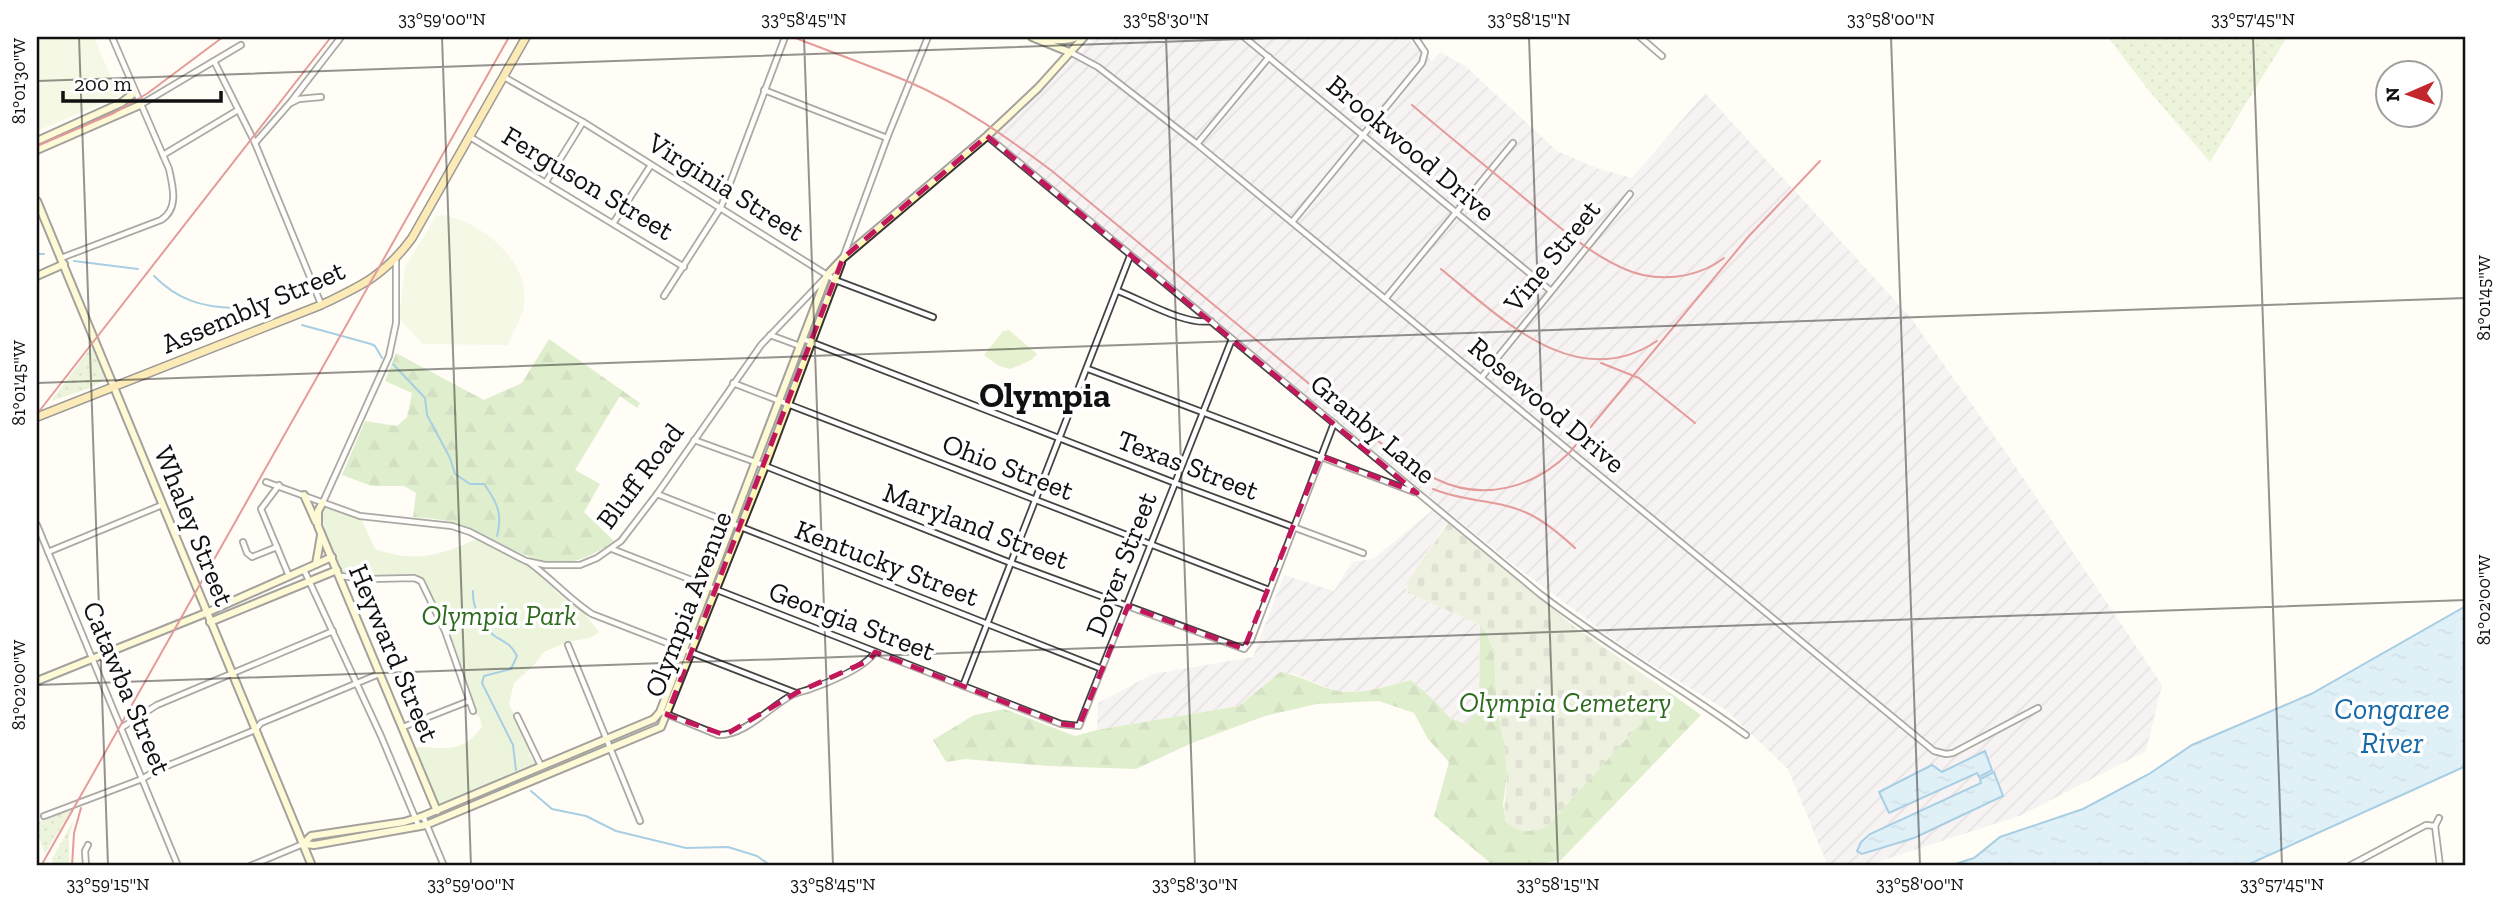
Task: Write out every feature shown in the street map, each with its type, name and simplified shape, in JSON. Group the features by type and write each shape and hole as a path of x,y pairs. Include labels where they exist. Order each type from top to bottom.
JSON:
{"main road":[{"name":"Assembly Street","path":"37,417 321,305 373,278 396,259 412,238 526,37"},
{"path":"1034,38 1063,41 1077,37"},
{"path":"843,258 988,136 1038,88 1084,37"},
{"name":"Rosewood Drive","path":"1034,38 1069,52"},
{"path":"37,141 121,103 134,93"},
{"path":"37,150 140,105"},
{"name":"Whaley Street","path":"37,201 312,866"},
{"name":"Olympia Avenue","path":"303,844 311,836 419,818 654,719 660,712 827,275 843,258"},
{"name":"Olympia Avenue","path":"303,844 314,845 422,826 440,820 658,730 665,723 843,258"},
{"path":"37,276 62,261"},
{"name":"Heyward Street","path":"304,495 440,820"},
{"path":"316,564 320,529 317,511 323,502"},
{"path":"37,681 206,613 332,557"},
{"path":"210,622 338,573"}],"street":[{"path":"62,261 161,219 169,213 173,204 172,181 163,155 112,37"},
{"path":"255,143 341,37"},
{"path":"664,296 721,207 785,37"},
{"name":"Olympia Avenue","path":"843,258 887,138 929,37"},
{"name":"Brookwood Drive","path":"1244,37 1551,291"},
{"path":"1292,222 1422,63 1425,52 1415,37"},
{"path":"1640,37 1662,56"},
{"path":"140,105 241,45"},
{"name":"Rosewood Drive","path":"1069,52 1098,67 1198,144 1934,751 1953,753 2038,708"},
{"path":"1198,144 1269,57"},
{"path":"214,61 255,143 321,305"},
{"name":"Virginia Street","path":"504,77 583,122 835,280 933,317"},
{"path":"764,90 887,138"},
{"path":"290,103 299,99 321,97"},
{"path":"163,155 238,110"},
{"path":"546,182 583,122"},
{"name":"Granby Lane","path":"988,136 1417,493 1590,632 1708,707 1746,735"},
{"name":"Ferguson Street","path":"470,137 614,222 684,267"},
{"path":"1385,299 1513,143"},
{"path":"614,222 651,164"},
{"name":"Vine Street","path":"1481,378 1629,194"},
{"path":"963,686 1130,256"},
{"path":"323,502 389,356 396,323 396,259"},
{"name":"Bluff Road","path":"266,482 360,516 452,526 470,532 526,561 571,566 597,558 621,541 770,335 827,275"},
{"path":"1118,291 1188,320 1203,323 1210,321"},
{"path":"807,296 817,302"},
{"name":"Texas Street","path":"770,335 811,342 1363,553"},
{"name":"Dover Street","path":"1079,726 1232,339"},
{"path":"1088,369 1417,493"},
{"name":"Ohio Street","path":"733,383 1269,590"},
{"path":"1269,590 1334,423"},
{"name":"Maryland Street","path":"694,440 1011,563 1244,649 1251,640 1269,590"},
{"path":"279,485 261,509 289,576"},
{"name":"Kentucky Street","path":"657,494 1102,669"},
{"path":"48,552 163,505"},
{"name":"Catawba Street","path":"37,525 178,866"},
{"path":"243,542 247,553 252,557 277,547"},
{"name":"Georgia Street","path":"611,550 1061,724 1079,726"},
{"path":"526,561 592,614 796,693"},
{"name":"Heyward Street","path":"304,569 422,826 444,866"},
{"path":"338,573 369,579 414,578 421,581 445,631 473,711"},
{"path":"121,728 157,705 332,631"},
{"path":"568,645 640,821"},
{"path":"660,712 718,735 725,735 796,693 834,679 870,660 875,652"},
{"path":"44,816 142,779 157,770 255,730 260,723 379,674"},
{"path":"402,727 469,701"},
{"path":"517,716 541,766"},
{"path":"2439,818 2435,826 2440,866"},
{"path":"2348,866 2426,825 2435,826"},
{"path":"250,866 303,844"},
{"path":"86,866 85,851 88,845"}],"highlighted area":[{"path":"987,136 1417,493 1321,456 1244,649 1128,606 1079,726 1061,724 875,652 870,660 796,693 725,735 667,715 843,258"}],"shaded area":[{"path":"1095,37 1406,37 1432,61 1440,52 1465,66 1557,151 1596,168 1632,178 1705,93 1911,318 2009,457 2162,685 2146,751 2022,815 1865,866 1828,866 1788,769 1726,710 1628,650 1452,515 1406,583 1406,588 1408,593 1480,625 1479,709 1466,725 1450,718 1411,680 1367,691 1335,691 1295,674 1280,672 1239,706 1097,730 1098,703 1153,674 1253,657 1284,575 1334,591 1352,562 1373,559 1433,510 1434,500 993,136"}],"green space":[{"path":"37,37 94,37 119,96 37,131"},
{"path":"2108,37 2287,37 2210,162 2145,86"},
{"path":"442,215 473,226 502,248 513,261 521,277 523,310 508,345 423,344 399,319 405,267 436,216"},
{"path":"1009,330 1037,354 1031,360 1011,369 999,366 984,355 1003,331"},
{"path":"549,339 640,403 637,408 620,396 575,470 600,484 584,512 614,541 573,561 555,563 538,560 460,525 413,517 416,493 404,486 372,486 342,475 365,421 397,426 407,417 412,393 385,381 396,353 484,400 522,383"},
{"path":"93,345 105,374 104,380 88,389 51,401"},
{"name":"Olympia Park","path":"323,502 360,516 375,549 390,553 427,556 477,539 542,573 557,593 584,613 599,632 590,638 567,642 544,652 514,683 509,704 531,750 529,754 532,759 537,760 538,765 437,805 415,747 459,746 482,727 480,718 473,711 447,637 421,581 414,578 340,576 325,531"},
{"name":"Olympia Cemetery","path":"1448,523 1576,628 1669,692 1547,826 1541,829 1516,829 1504,815 1507,774 1505,745 1497,709 1494,651 1486,632 1480,625 1408,593 1406,583"},
{"path":"1480,625 1494,651 1497,709 1505,745 1507,774 1503,805 1506,821 1516,828 1531,831 1547,826 1669,692 1701,715 1561,860 1529,866 1494,866 1434,816 1449,762 1428,739 1414,713 1379,701 1317,704 1265,716 1192,743 1136,769 1047,766 965,759 946,762 933,740 974,715 1004,709 1075,736 1239,706 1280,672 1343,692 1373,690 1411,680 1450,718 1466,724 1479,709"},
{"path":"72,809 45,854 37,823"},
{"path":"74,819 69,837 69,866 54,866 52,859"}],"water":[{"name":"Congaree River","path":"2466,606 2466,766 2245,866 1949,866 1974,858 2000,837 2083,809 2149,774 2192,745 2311,694"},
{"path":"1985,751 1992,770 1979,777 1977,773 1889,813 1879,792 1932,765 1942,772"},
{"path":"1994,772 2003,796 1914,838 1862,854 1857,851 1861,842 1870,834 1981,783 1980,779"}],"waterway":[{"path":"37,254 44,254"},
{"path":"74,261 138,269"},
{"path":"154,276 172,291 191,301 235,308"},
{"path":"302,325 371,344 382,358"},
{"path":"393,364 425,398 427,415 450,458 455,474 470,484 484,484 492,497 499,515 497,536"},
{"path":"473,591 474,603 482,622 491,633 511,646 517,656 511,669 484,676 482,683 513,745 516,770"},
{"path":"531,791 552,809 586,816 616,831 686,848 728,847 757,856 771,866"}],"railway":[{"path":"37,146 114,113 148,93 223,37"},
{"path":"37,414 331,37"},
{"path":"41,866 509,37"},
{"path":"793,37 928,91 1001,134 1052,171 1394,454 1436,479 1472,490 1507,488 1524,482 1540,475 1570,452 1748,237 1820,161"},
{"path":"1412,105 1556,225 1591,251 1626,270 1654,277 1675,277 1706,269 1724,258"},
{"path":"1441,269 1514,328 1541,344 1569,355 1598,359 1627,355 1657,341"},
{"path":"1601,363 1639,378 1695,423"},
{"path":"1433,489 1516,508 1546,524 1575,548"},
{"path":"72,866 74,833 81,808"}],"district":[{"name":"Olympia","path":"1045,395"}]}
